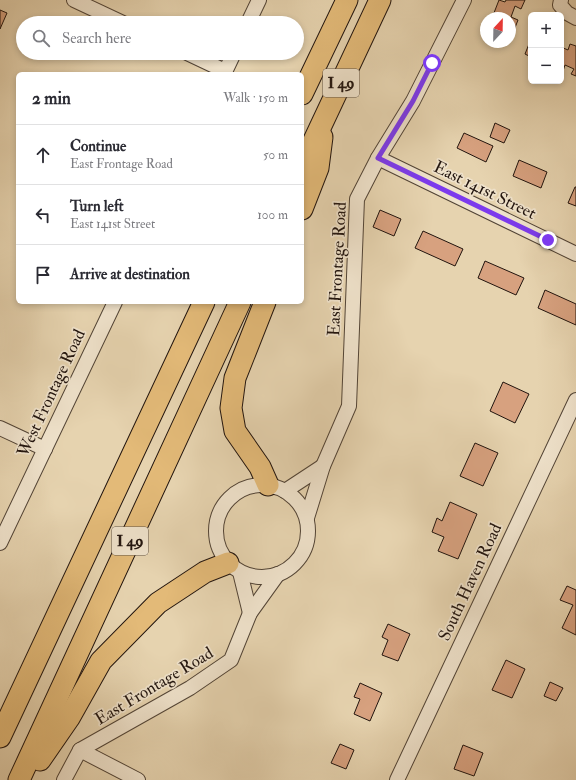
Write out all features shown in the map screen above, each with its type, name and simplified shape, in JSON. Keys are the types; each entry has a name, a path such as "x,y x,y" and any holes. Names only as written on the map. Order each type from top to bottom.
{"highway":[{"name":"I 49","path":"304,90 346,0"},
{"name":"I 49","path":"304,162 380,0"},
{"path":"304,204 318,168 325,117"},
{"name":"I 49","path":"0,737 203,304"},
{"name":"I 49","path":"19,780 239,304"},
{"path":"265,304 235,378 231,408 235,430 276,488"},
{"path":"26,780 69,718 102,661 158,603 205,572 234,568"}],"street":[{"path":"74,0 108,16"},
{"path":"251,16 259,0"},
{"name":"East Frontage Road","path":"307,518 323,466 349,406 357,199 378,158 413,101 464,0"},
{"path":"562,5 567,13 576,18"},
{"path":"201,60 225,72 231,60"},
{"name":"East 141st Street","path":"378,158 576,254"},
{"name":"West Frontage Road","path":"0,543 114,304"},
{"name":"South Haven Road","path":"397,780 576,400"},
{"path":"0,428 45,449"},
{"path":"276,488 323,466"},
{"path":"234,568 255,577 270,577 284,572 296,563 305,549 309,534 307,518 300,504 289,493 259,484 243,488 231,496 221,507 216,522 215,537 219,551 234,568 250,613"},
{"name":"East Frontage Road","path":"80,750 190,688 231,660 250,613 278,574"},
{"path":"64,780 80,750 138,780"}],"building":[{"path":"499,0 505,2 506,0 525,0 521,9 515,6 513,12 494,12"},
{"path":"0,10 7,13 0,29"},
{"path":"570,44 576,46 576,76 571,74 574,69 565,65 564,68 564,48 568,50"},
{"path":"528,46 528,56 525,54"},
{"path":"495,123 510,130 504,143 490,137"},
{"path":"464,133 493,146 486,162 457,148"},
{"path":"519,160 547,172 541,188 513,176"},
{"path":"576,187 576,206 568,203"},
{"path":"380,210 401,219 394,236 373,227"},
{"path":"423,231 463,249 455,266 415,248"},
{"path":"485,261 524,278 516,295 478,278"},
{"path":"545,290 576,304 576,325 538,308"},
{"path":"503,382 529,394 515,423 490,411"},
{"path":"475,443 498,453 483,486 460,476"},
{"path":"450,502 477,514 458,559 438,551 444,537 432,532 437,518 442,521"},
{"path":"567,586 576,590 576,635 562,628 573,605 560,600"},
{"path":"388,624 410,634 398,661 382,655 388,640 382,637"},
{"path":"506,660 525,669 512,698 492,690"},
{"path":"550,682 563,688 556,701 544,696"},
{"path":"360,683 382,693 370,721 354,714 360,699 354,697"},
{"path":"340,744 354,750 346,769 331,763"},
{"path":"463,745 483,753 474,776 454,769"}],"route":[{"path":"432,63 413,101 378,158 548,240"}]}
